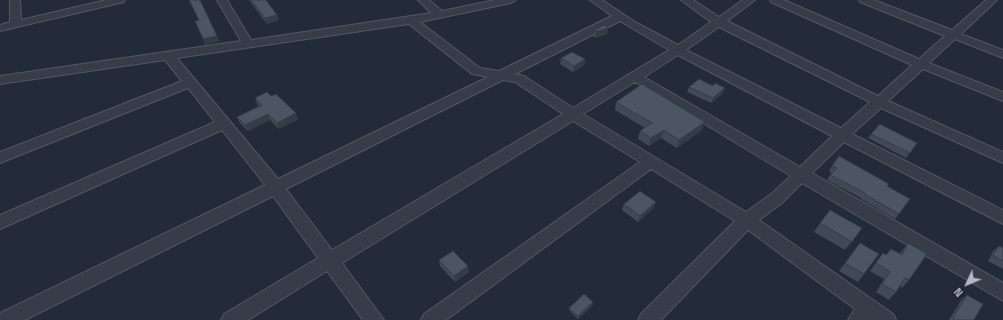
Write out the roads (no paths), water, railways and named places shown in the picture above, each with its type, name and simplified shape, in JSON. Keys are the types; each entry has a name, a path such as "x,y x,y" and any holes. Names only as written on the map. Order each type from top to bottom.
{"street":[{"path":"15,0 16,24"},
{"path":"0,28 120,0"},
{"path":"222,0 248,44"},
{"path":"423,0 439,14"},
{"path":"0,80 411,20 511,0"},
{"path":"595,0 620,17 678,50 1003,218"},
{"path":"686,0 719,22 880,102 1003,158"},
{"path":"231,320 635,77 678,50 750,0"},
{"path":"775,0 922,64 1003,97"},
{"path":"864,0 1003,54"},
{"path":"648,320 746,220 776,199 843,134 992,0"},
{"path":"6,320 620,17"},
{"path":"411,20 476,71 519,80 746,220 863,314 886,320"},
{"path":"169,56 275,187 374,320"},
{"path":"635,77 1003,292"},
{"path":"0,158 190,82"},
{"path":"0,222 224,124"},
{"path":"432,320 650,162"}]}
